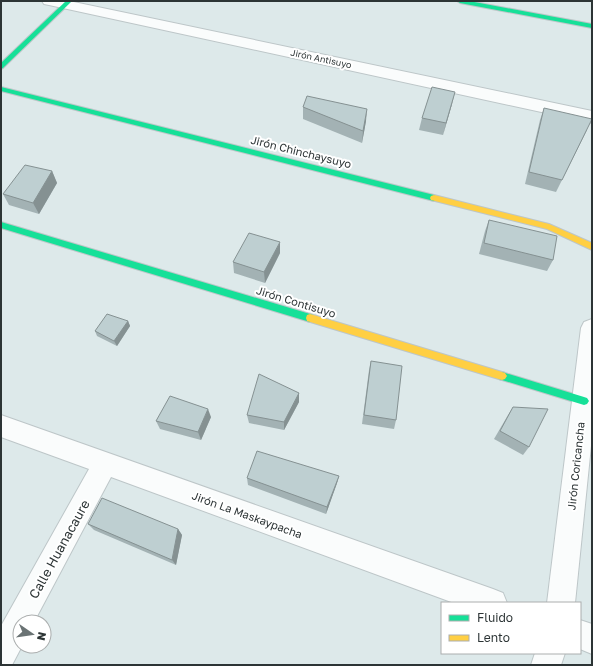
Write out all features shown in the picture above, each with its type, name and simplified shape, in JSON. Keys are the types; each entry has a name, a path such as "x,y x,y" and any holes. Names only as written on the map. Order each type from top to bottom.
{"main road":[{"path":"460,1 592,26"},
{"path":"1,67 67,3"},
{"name":"Jirón Chinchaysuyo","path":"1,89 549,227 592,247"},
{"name":"Jirón Contisuyo","path":"1,225 584,401"}],"street":[{"name":"Jirón Antisuyo","path":"49,1 67,3 592,117"},
{"name":"Jirón Coricancha","path":"561,602 592,328"},
{"name":"Jirón La Maskaypacha","path":"1,426 490,602"},
{"name":"Calle Huanacaure","path":"1,655 105,464"},
{"path":"581,634 592,639"},
{"path":"546,665 550,654"}],"building":[{"path":"432,87 455,92 446,123 422,118"},
{"path":"307,96 367,109 363,131 303,107"},
{"path":"544,108 592,119 562,180 529,172"},
{"path":"25,165 52,171 33,203 3,194"},
{"path":"489,220 557,236 553,260 484,243"},
{"path":"249,233 280,242 264,272 233,262"},
{"path":"107,314 128,321 114,341 95,331"},
{"path":"371,361 402,366 396,420 364,415"},
{"path":"259,374 299,393 284,422 247,415"},
{"path":"170,396 208,409 198,432 156,421"},
{"path":"513,407 548,409 529,447 500,431"},
{"path":"257,451 339,476 327,507 247,478"},
{"path":"102,498 178,529 172,560 88,524"}],"traffic: fast":[{"path":"1,67 69,1"},
{"path":"460,1 592,26"},
{"path":"1,89 434,198"},
{"path":"1,225 310,318"},
{"path":"502,376 584,401"}],"traffic: slow":[{"path":"434,198 549,227 592,247"},
{"path":"310,318 502,376"}]}
